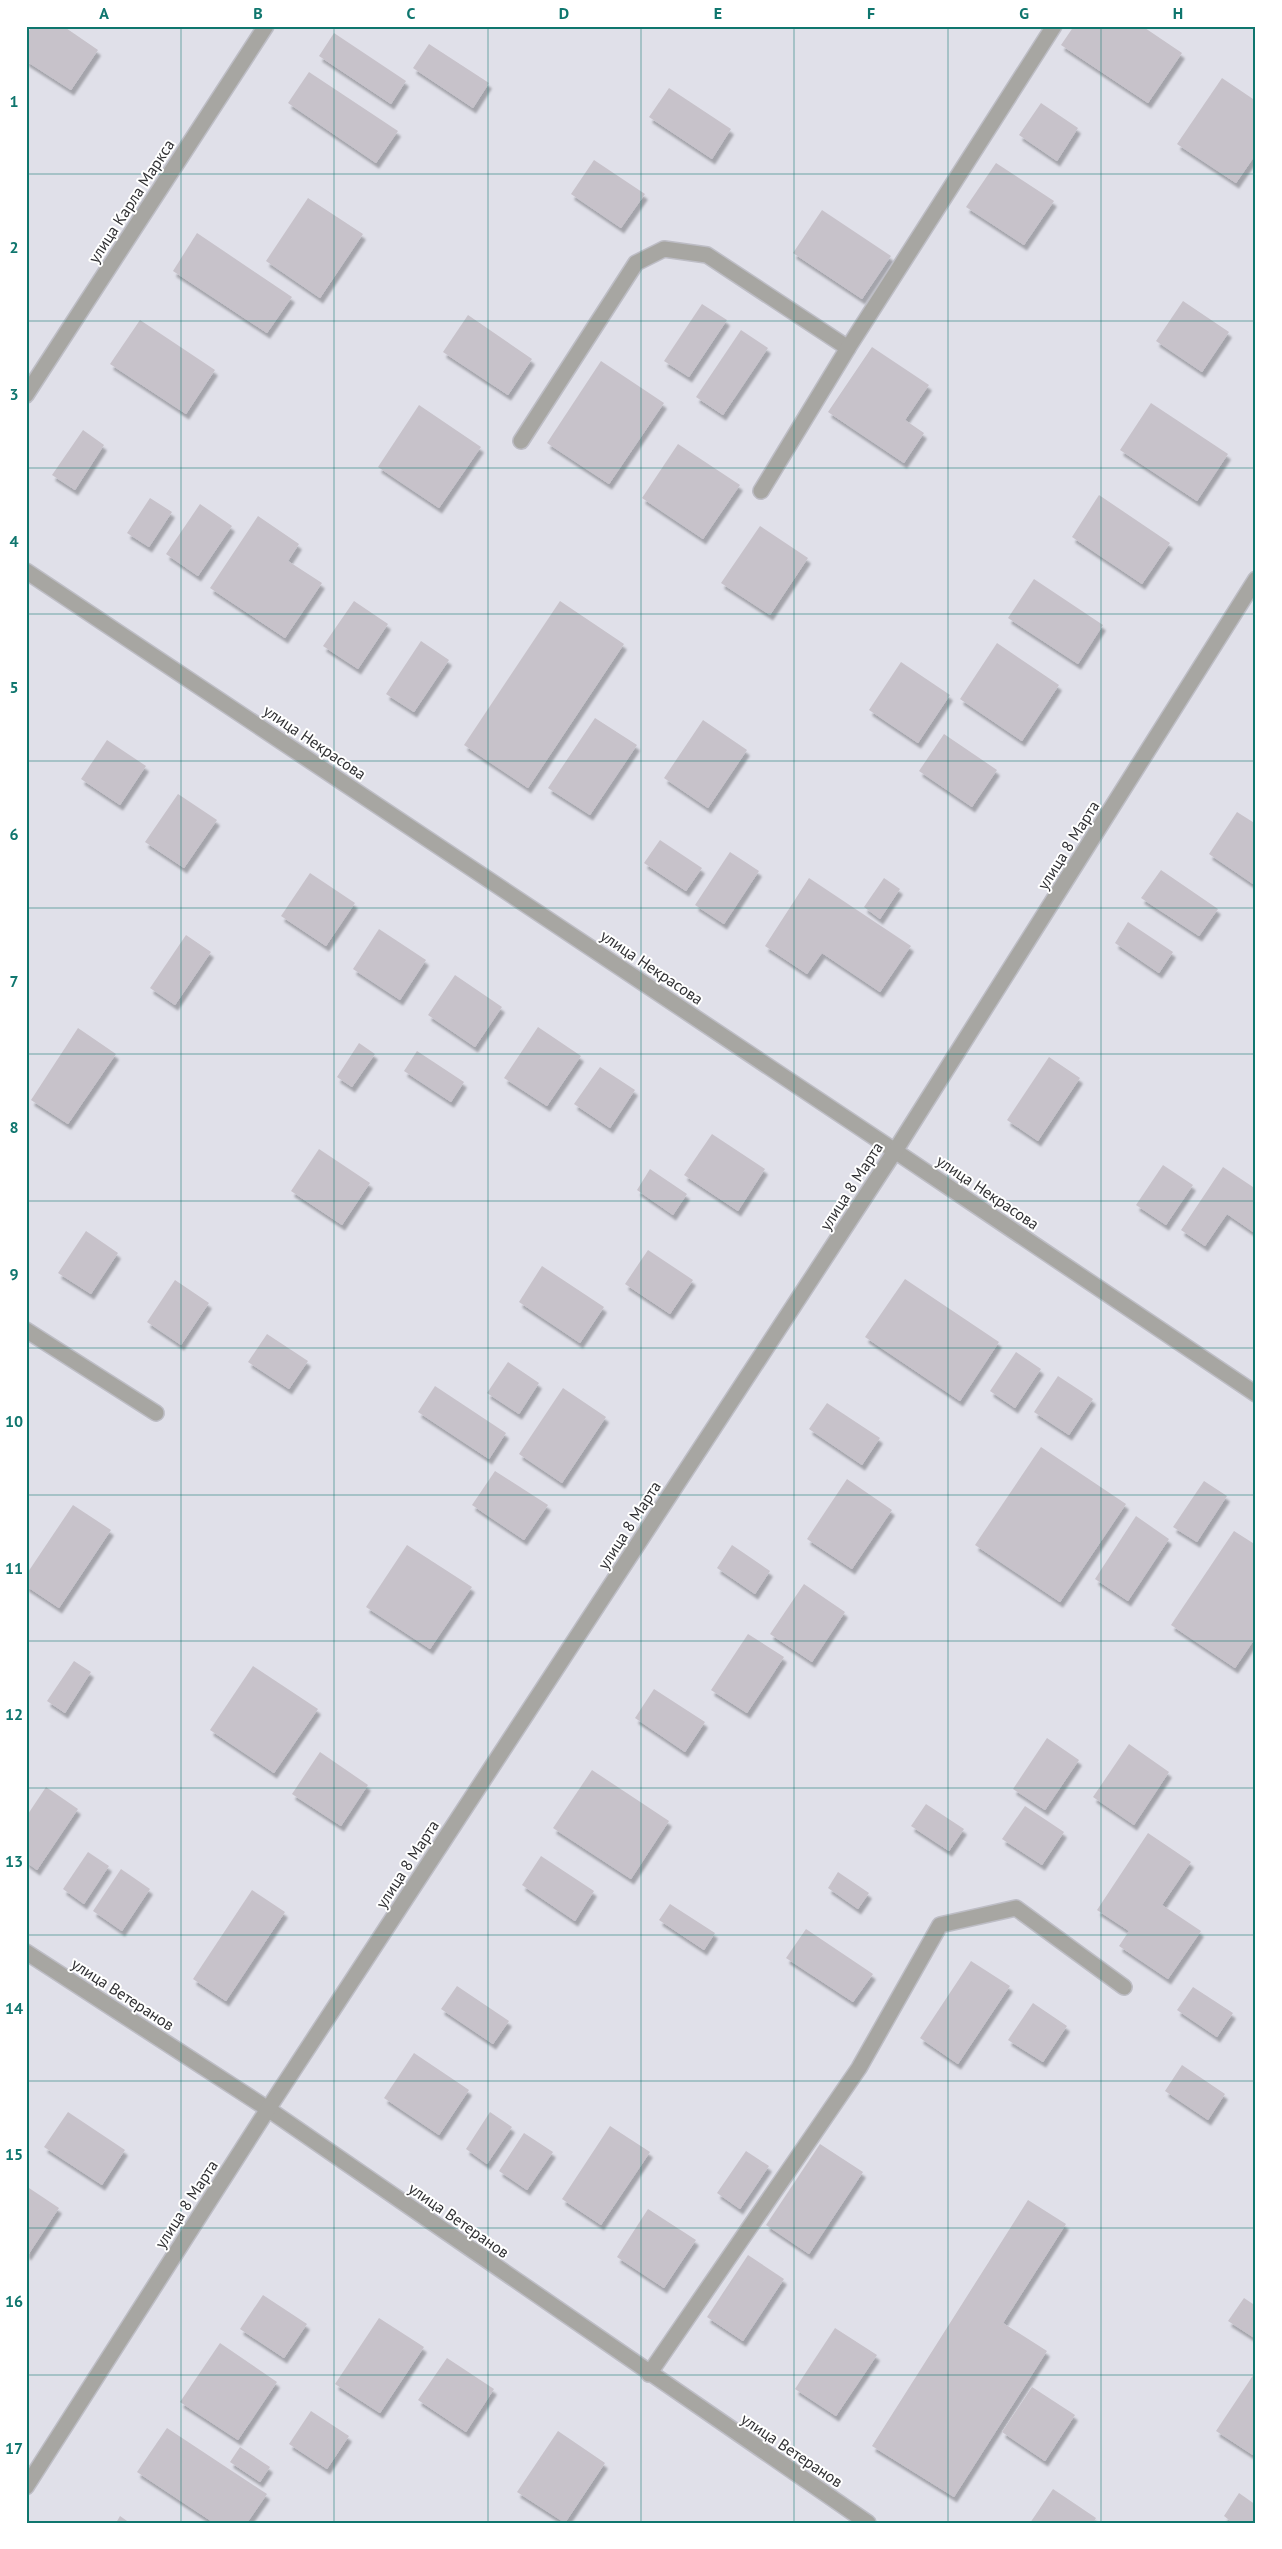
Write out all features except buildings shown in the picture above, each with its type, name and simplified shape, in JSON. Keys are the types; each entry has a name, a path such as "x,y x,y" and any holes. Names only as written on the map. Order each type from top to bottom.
{"street":[{"name":"улица Карла Маркса","path":"26,395 266,26"},
{"path":"761,491 848,348 1054,26"},
{"path":"521,441 636,263 664,248 707,255 848,348"},
{"name":"улица Некрасова","path":"26,571 895,1150 1256,1394"},
{"name":"улица 8 Марта","path":"26,2487 268,2109 895,1150 1256,579"},
{"path":"26,1330 156,1413"},
{"path":"649,2374 859,2068 940,1925 1016,1908 1124,1987"},
{"name":"улица Ветеранов","path":"26,1952 268,2109 649,2374 868,2523"}]}
